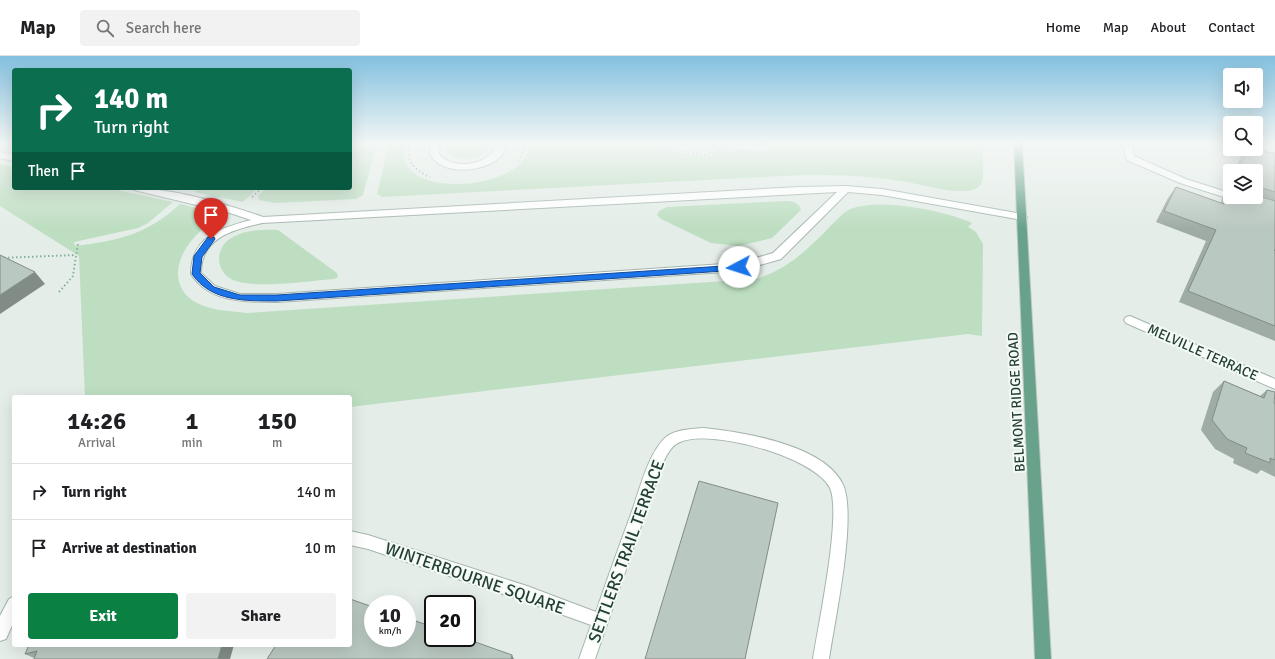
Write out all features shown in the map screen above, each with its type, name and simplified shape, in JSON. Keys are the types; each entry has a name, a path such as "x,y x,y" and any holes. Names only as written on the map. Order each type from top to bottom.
{"main road":[{"name":"BELMONT RIDGE ROAD","path":"1020,171 1043,659"}],"street":[{"path":"1160,171 1183,181 1223,194"},
{"path":"846,189 777,256 739,267 277,298 240,298 211,289 196,274 198,256 211,239 232,228 262,220 798,190 846,189 882,192 1022,217"},
{"path":"146,190 233,210 262,220"},
{"name":"MELVILLE TERRACE","path":"1130,320 1275,384"},
{"name":"SETTLERS TRAIL TERRACE","path":"587,659 663,450 677,437 699,433 726,436 764,444 803,457 823,471 837,488 841,505 838,538 821,659"},
{"name":"WINTERBOURNE SQUARE","path":"352,538 368,542 520,592 600,621"},
{"path":"0,633 12,608"}],"path":[{"path":"59,292 68,285 74,274 78,243"},
{"path":"0,258 17,255 59,258 76,254"}],"green space":[{"path":"0,171 12,171 12,190 116,190 173,202 148,223 138,228 74,242 75,246 105,242 132,234 156,223 180,204 226,216 205,225 206,227 189,244 179,266 178,276 181,287 188,296 199,304 217,309 247,313 756,279 777,271 794,260 845,212 857,207 872,205 908,207 945,214 972,223 968,227 976,232 983,244 982,336 968,334 352,407 352,395 85,395 79,256 0,206"},
{"path":"352,171 369,171 363,195 356,199 275,203 259,200 258,196 264,190 352,190"},
{"path":"382,171 414,171 417,175 437,182 461,184 486,180 509,171 983,171 983,179 980,185 976,188 964,191 933,188 901,181 876,178 838,175 800,175 382,197 377,194"},
{"path":"196,190 256,190 243,202 194,192"},
{"path":"785,201 793,202 799,205 801,210 772,238 739,246 711,243 661,219 657,215 659,211 667,207"},
{"path":"278,230 337,273 338,277 334,279 297,283 255,284 233,280 222,271 219,258 220,252 227,241 249,231"}],"building":[{"path":"1263,171 1275,171 1275,192 1263,188"},
{"path":"1176,187 1223,204 1263,204 1263,197 1275,201 1275,326 1188,291 1216,230 1164,211"},
{"path":"0,255 35,272 0,295"},
{"path":"1224,381 1264,398 1267,390 1275,392 1275,460 1270,458 1270,463 1245,453 1247,448 1227,439 1212,420"},
{"path":"699,481 778,503 745,659 645,659"},
{"path":"352,600 364,604 364,647 416,647 416,621 424,624 424,647 476,647 476,642 512,655 511,659 267,659 275,647 352,647"},
{"path":"28,647 221,647 218,659 34,659 37,651 25,654"}],"route":[{"path":"211,239 198,256 196,274 211,289 240,298 277,298 739,267"}]}
